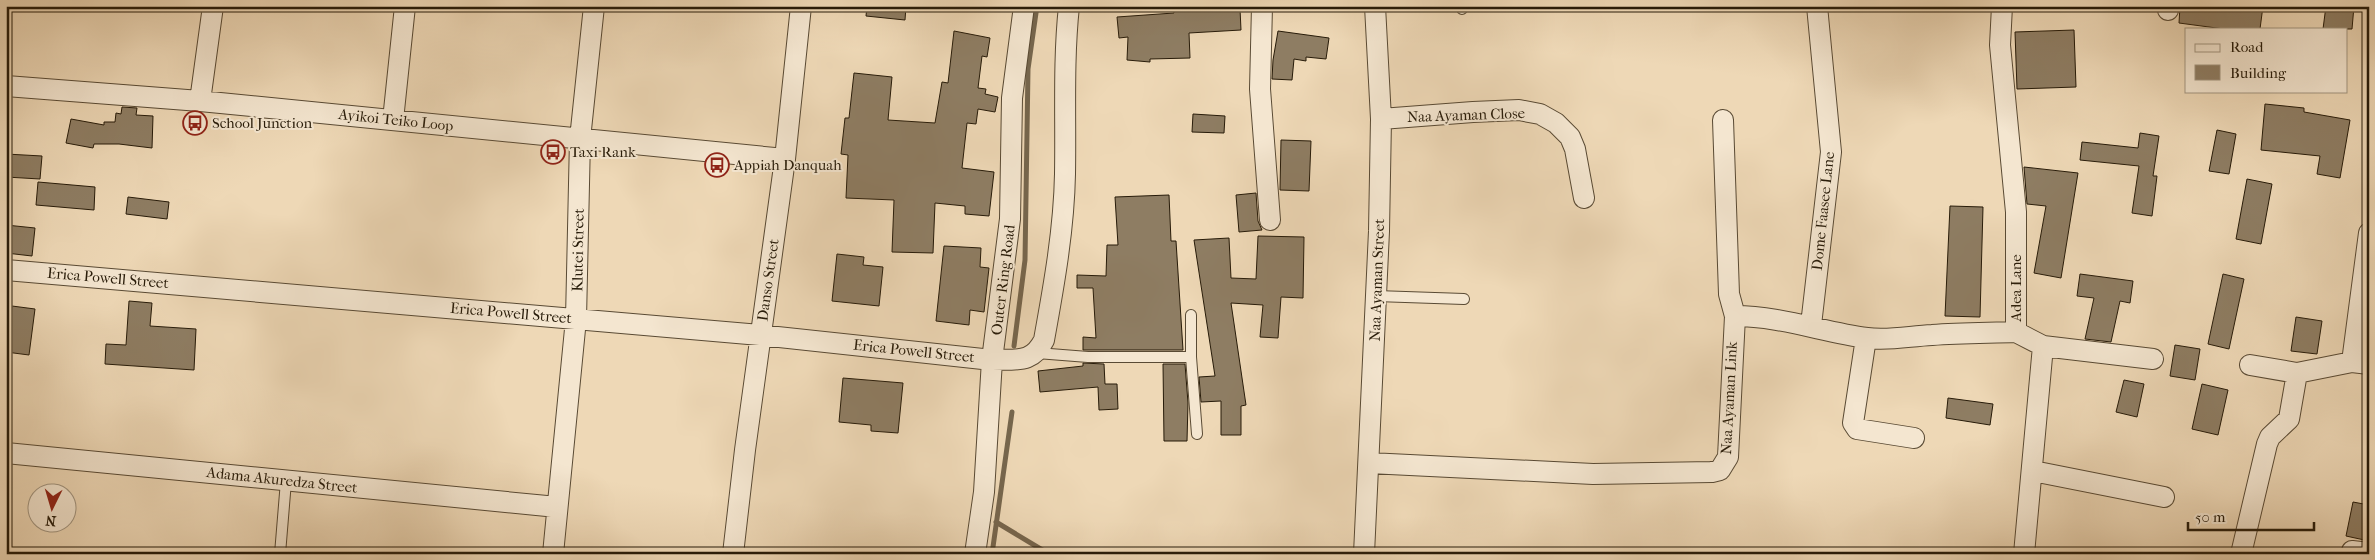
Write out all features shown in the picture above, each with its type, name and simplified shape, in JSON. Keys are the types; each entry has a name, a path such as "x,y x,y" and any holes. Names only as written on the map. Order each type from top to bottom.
{"street":[{"path":"200,101 213,6"},
{"path":"393,120 405,6"},
{"name":"Klutei Street","path":"553,554 576,319 580,139 594,6"},
{"name":"Danso Street","path":"733,554 760,335 785,159 802,6"},
{"name":"Outer Ring Road","path":"975,554 984,492 992,360 1010,219 1012,98 1024,6"},
{"path":"1038,353 1044,340 1062,220 1065,174 1064,79 1070,6"},
{"path":"1262,6 1260,89 1270,220"},
{"name":"Naa Ayaman Street","path":"1364,554 1376,296 1381,119 1375,6"},
{"name":"Dome Faasee Lane","path":"1811,325 1831,152 1817,6"},
{"name":"Adea Lane","path":"2002,6 2000,45 2016,212 2016,332 2043,346"},
{"name":"Ayikoi Teiko Loop","path":"6,86 200,101 785,159"},
{"name":"Naa Ayaman Close","path":"1381,119 1519,110 1540,114 1556,123 1570,137 1576,149 1584,198"},
{"path":"1723,120 1729,294 1735,316 1750,316 1811,325 1866,338 1888,340 1953,333 2016,332"},
{"path":"2250,365 2297,373 2360,363 2369,233"},
{"name":"Erica Powell Street","path":"6,270 760,335 992,360 1016,360 1038,353"},
{"name":"Naa Ayaman Link","path":"1369,463 1593,474 1712,472 1720,470 1728,457 1735,316"},
{"path":"1866,338 1853,423 1857,429 1914,438"},
{"path":"2024,554 2043,346 2153,359"},
{"path":"2241,554 2267,444 2270,437 2289,419 2297,373"},
{"name":"Adama Akuredza Street","path":"6,453 557,507"},
{"path":"2033,471 2164,496"}],"lane":[{"path":"1376,296 1464,299"},
{"path":"1190,316 1197,434"},
{"path":"1038,353 1088,357 1191,357"},
{"path":"280,554 286,481"}],"building":[{"path":"867,6 906,6 905,20 866,16"},
{"path":"1173,6 1227,6 1227,10 1240,9 1241,30 1189,33 1190,58 1150,59 1150,62 1127,60 1128,37 1119,38 1117,17 1174,13"},
{"path":"2180,6 2263,6 2260,28 2216,28 2179,23"},
{"path":"2326,6 2354,6 2352,29 2323,28"},
{"path":"2074,30 2076,87 2017,89 2015,32"},
{"path":"954,31 990,38 987,57 982,56 978,88 986,89 985,94 998,97 995,112 978,109 976,124 967,123 962,168 994,172 989,216 965,214 965,206 935,203 933,253 892,252 894,200 846,198 848,155 841,154 845,118 849,118 854,73 892,77 888,120 935,123 942,82 948,83"},
{"path":"1278,31 1329,38 1326,59 1306,57 1306,61 1294,59 1292,80 1272,79"},
{"path":"2265,104 2304,108 2304,112 2350,120 2340,178 2317,174 2320,156 2261,150"},
{"path":"122,107 137,108 136,115 153,116 152,148 119,144 94,144 93,148 66,143 71,119 104,125 104,122 115,122 116,113 121,114"},
{"path":"1193,114 1225,116 1224,133 1192,132"},
{"path":"2217,130 2236,134 2229,174 2209,171"},
{"path":"2140,133 2159,136 2153,176 2157,176 2152,216 2132,213 2139,166 2080,160 2082,142 2138,148"},
{"path":"1281,140 1311,141 1309,191 1280,190"},
{"path":"6,154 42,156 40,179 6,177"},
{"path":"2024,167 2078,173 2061,278 2034,273 2046,206 2027,204"},
{"path":"2247,179 2272,184 2261,244 2236,239"},
{"path":"38,182 95,187 94,210 36,205"},
{"path":"1256,193 1258,221 1262,230 1239,232 1236,195"},
{"path":"1169,195 1171,241 1176,241 1183,350 1083,350 1083,337 1096,338 1093,288 1077,288 1077,275 1106,276 1107,245 1118,245 1115,197"},
{"path":"128,197 169,202 167,219 126,214"},
{"path":"1950,206 1983,207 1980,317 1945,316"},
{"path":"6,225 35,228 32,256 6,253"},
{"path":"1258,236 1304,237 1303,298 1281,297 1278,338 1260,337 1263,305 1231,303 1246,405 1241,406 1241,435 1221,435 1221,401 1201,402 1199,377 1215,376 1194,240 1229,238 1231,278 1256,279"},
{"path":"944,246 981,248 980,267 989,268 984,312 970,310 969,325 936,321"},
{"path":"837,254 864,257 863,265 883,267 879,306 832,301"},
{"path":"2080,274 2133,281 2130,303 2120,301 2111,342 2085,339 2094,298 2077,296"},
{"path":"2223,274 2244,279 2229,349 2208,344"},
{"path":"129,301 152,303 150,326 196,329 194,370 105,364 106,344 126,345"},
{"path":"12,306 35,309 29,355 6,352"},
{"path":"2296,317 2322,321 2317,354 2291,351"},
{"path":"2175,345 2200,349 2195,380 2170,376"},
{"path":"1083,363 1104,364 1105,384 1117,384 1118,409 1099,410 1098,387 1040,392 1038,371 1083,366"},
{"path":"1163,364 1185,364 1188,403 1187,441 1164,441"},
{"path":"843,378 903,383 898,433 871,431 871,425 839,422"},
{"path":"2124,380 2144,384 2137,417 2116,412"},
{"path":"2202,384 2228,390 2218,435 2192,429"},
{"path":"1948,398 1993,404 1990,425 1946,418"},
{"path":"2353,502 2369,505 2369,541 2346,536"}],"waterway":[{"path":"1014,346 1025,260 1028,69 1037,6"},
{"path":"992,554 1012,412"},
{"path":"996,522 1049,554"}],"place":[{"name":"School Junction","path":"195,123"},
{"name":"Taxi Rank","path":"553,152"},
{"name":"Appiah Danquah","path":"717,165"}]}
